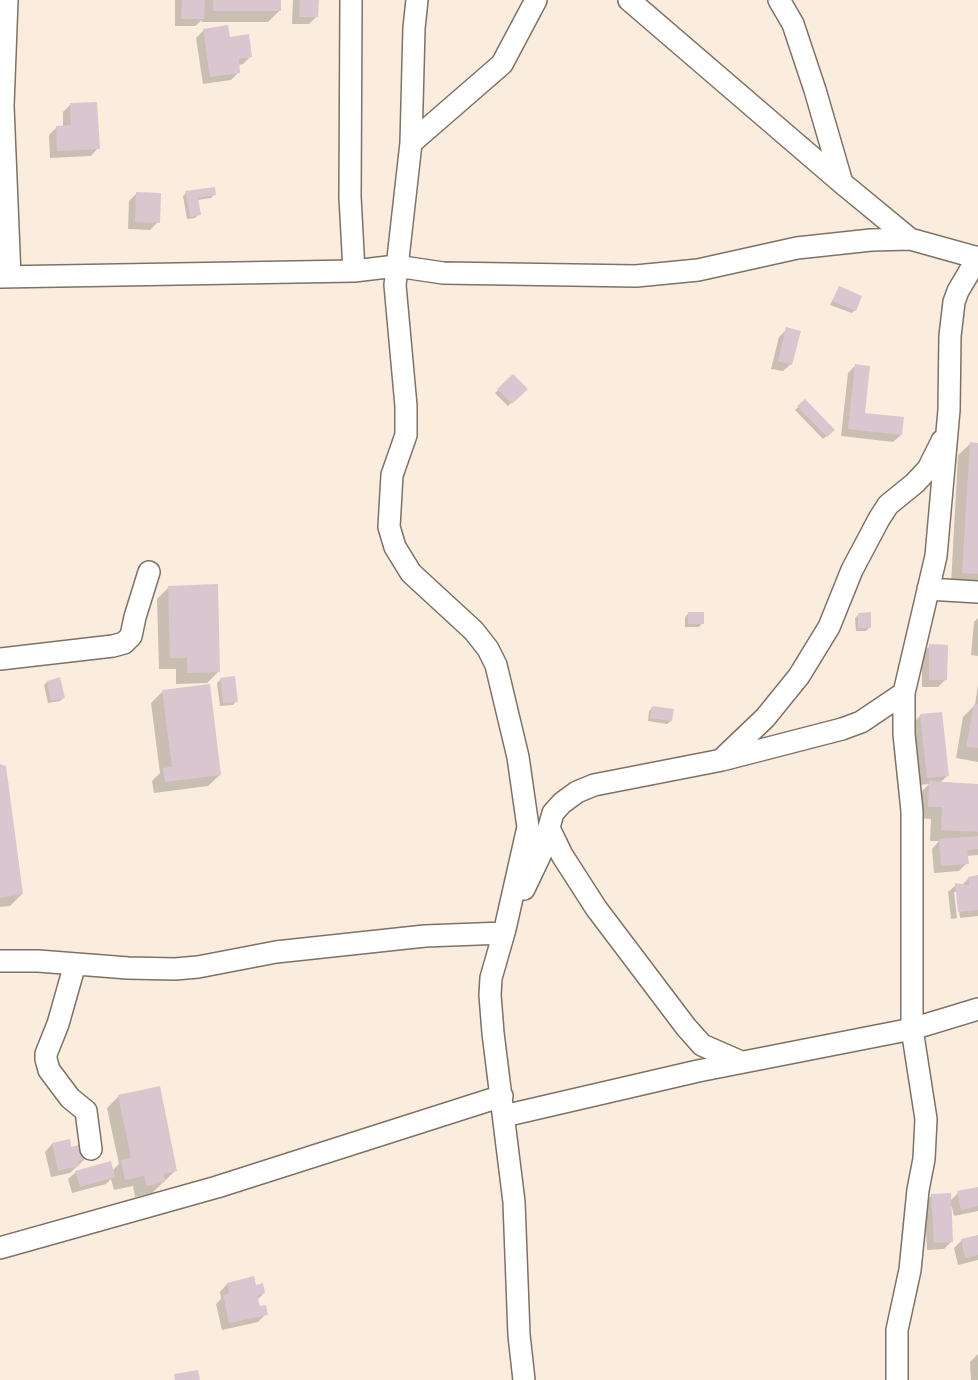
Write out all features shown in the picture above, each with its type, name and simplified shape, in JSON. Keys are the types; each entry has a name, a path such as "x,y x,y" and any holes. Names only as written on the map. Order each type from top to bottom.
{"street":[{"path":"7,0 3,106 5,277 354,271 396,266 444,273 636,276 698,270 797,248 871,240 910,239 978,258 954,302 950,336 948,429 936,556 904,693 904,734 912,811 912,1029 926,1119 924,1159 918,1190 910,1270 897,1330 897,1380"},
{"path":"351,0 350,197 354,271"},
{"path":"417,0 414,28 411,143 396,266 395,300 406,406 406,435 392,475 389,527 395,547 411,573 474,632 488,649 496,665 518,757 528,827 491,978 490,995 514,1202 519,1335 524,1380"},
{"path":"411,143 502,64 536,0"},
{"path":"629,0 910,239"},
{"path":"779,0 793,24 812,79 842,183"},
{"path":"722,760 765,718 799,676 829,627 852,570 879,519 888,505 928,469 948,429"},
{"path":"0,659 124,643 131,636 149,572"},
{"path":"928,589 978,592"},
{"path":"504,931 543,849 553,813 577,792 594,785 722,760 842,729 861,722 904,693"},
{"path":"549,828 562,855 596,908 686,1027 702,1045 741,1062"},
{"path":"0,961 38,961 128,968 198,967 276,952 425,936 504,931"},
{"path":"75,964 46,1059 49,1070 70,1098 86,1111 91,1149"},
{"path":"0,1248 503,1106 912,1029 978,1009"}],"building":[{"path":"182,0 205,0 204,19 181,19"},
{"path":"213,0 281,0 281,11 213,11"},
{"path":"300,0 319,0 318,17 299,17"},
{"path":"228,25 230,37 249,34 252,57 239,59 240,73 210,77 203,29"},
{"path":"97,102 100,149 57,151 56,126 71,125 70,103"},
{"path":"215,187 216,195 198,198 201,215 190,217 185,191"},
{"path":"136,192 161,193 160,223 135,222"},
{"path":"839,286 862,296 856,311 832,301"},
{"path":"786,327 801,331 792,365 778,361"},
{"path":"855,364 870,366 865,413 904,417 902,435 848,429"},
{"path":"513,374 528,389 512,404 497,389"},
{"path":"805,399 835,430 827,437 797,406"},
{"path":"970,442 978,443 978,574 962,573"},
{"path":"218,584 220,672 187,673 187,658 170,658 168,586"},
{"path":"688,612 704,612 704,624 688,624"},
{"path":"871,612 871,628 858,628 858,613"},
{"path":"929,644 948,645 947,680 929,680"},
{"path":"235,676 238,702 223,703 220,678"},
{"path":"60,677 65,698 51,701 47,681"},
{"path":"210,684 221,775 165,782 163,768 172,767 162,690"},
{"path":"974,704 978,704 978,748 966,747"},
{"path":"652,706 674,709 672,721 650,718"},
{"path":"942,712 949,776 927,778 920,714"},
{"path":"0,764 6,766 23,894 0,898"},
{"path":"929,781 978,784 978,832 941,830 942,807 928,807"},
{"path":"978,836 978,849 967,850 969,864 941,866 939,839"},
{"path":"978,875 978,910 958,912 955,883 969,885 968,877"},
{"path":"160,1086 177,1171 164,1174 165,1182 146,1186 144,1176 125,1180 121,1160 131,1158 118,1095"},
{"path":"70,1139 71,1147 83,1144 87,1159 78,1161 79,1166 58,1171 52,1143"},
{"path":"111,1161 115,1177 80,1187 75,1171"},
{"path":"978,1187 978,1206 961,1210 957,1191"},
{"path":"951,1193 953,1242 934,1243 931,1194"},
{"path":"978,1235 978,1255 965,1258 961,1239"},
{"path":"254,1276 256,1285 263,1283 265,1293 257,1295 260,1306 266,1305 268,1315 229,1323 223,1295 229,1293 227,1283"},
{"path":"198,1370 200,1380 175,1380 174,1374"}]}
